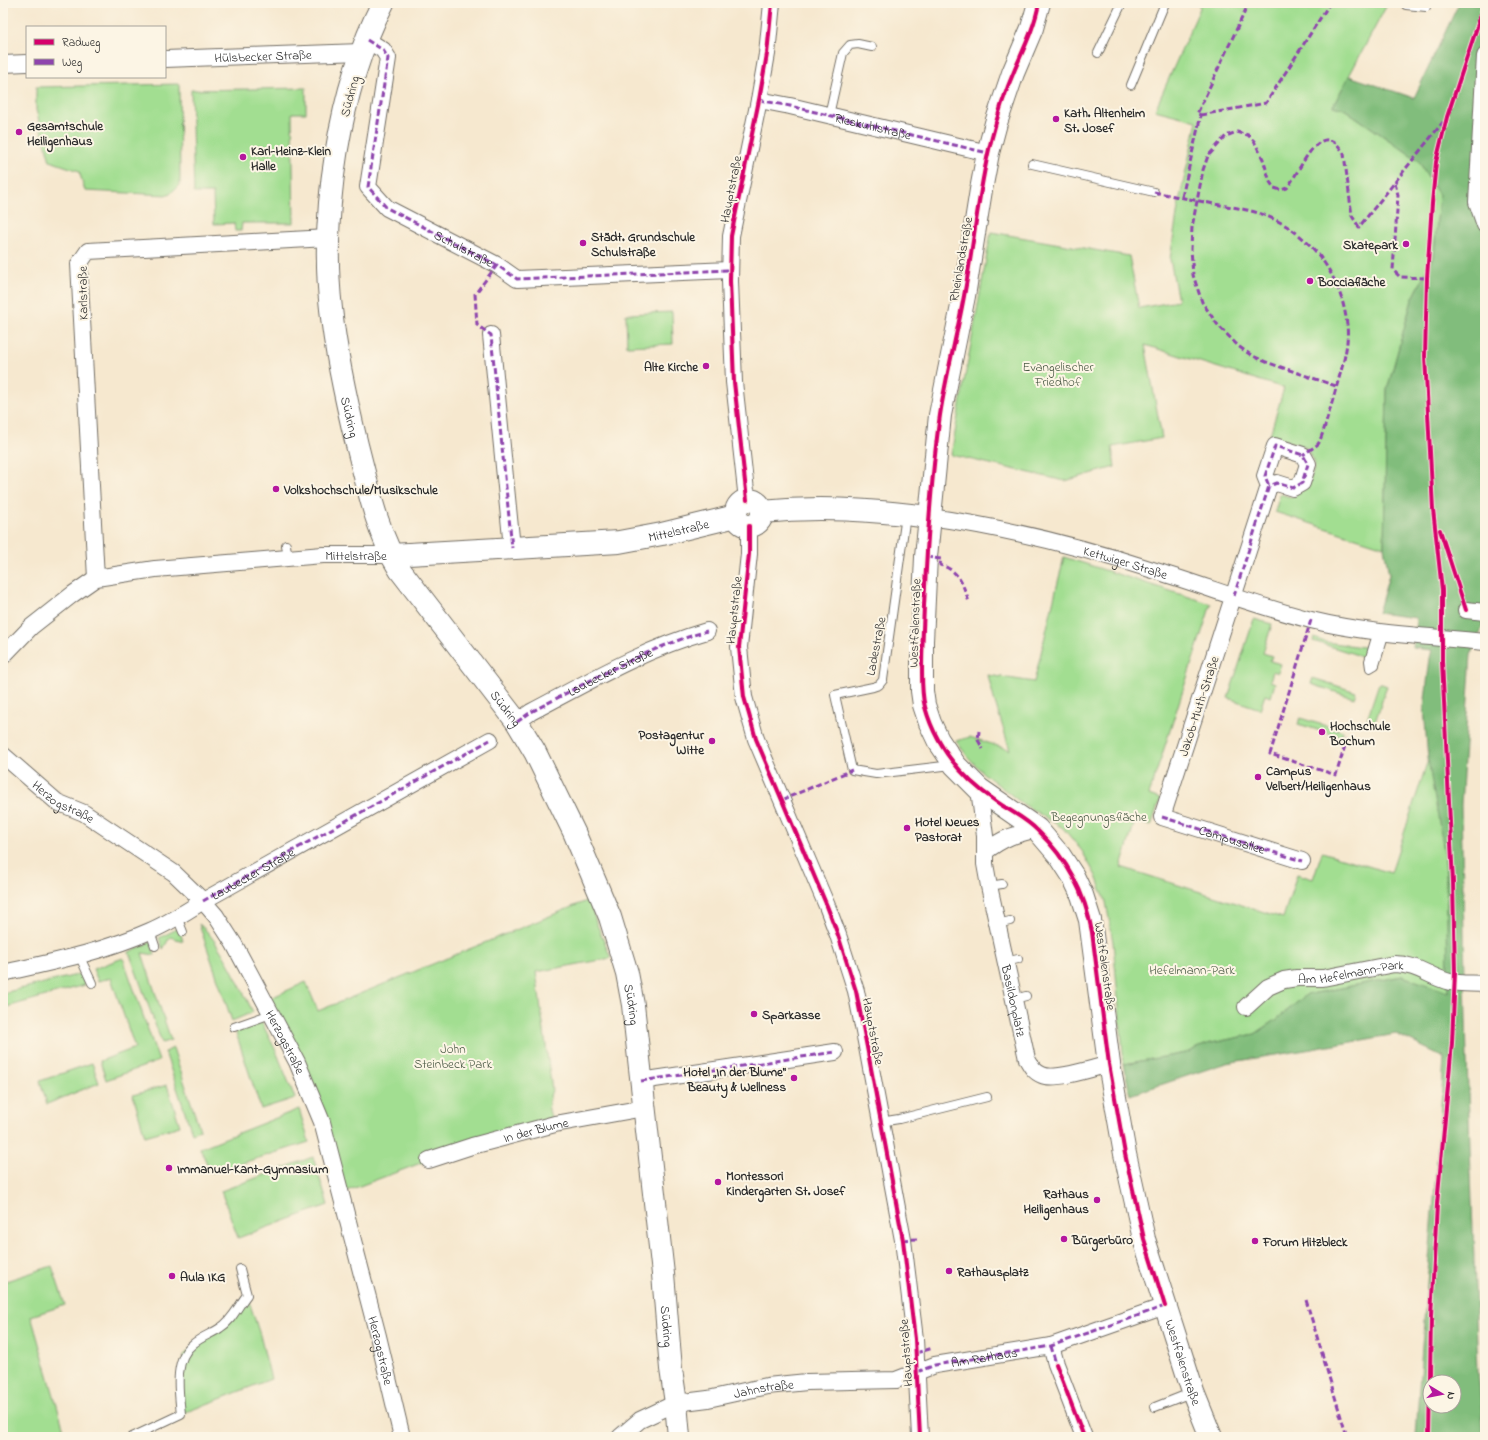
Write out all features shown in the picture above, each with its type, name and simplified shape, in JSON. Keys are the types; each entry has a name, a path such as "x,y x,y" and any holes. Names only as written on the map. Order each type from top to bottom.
{"street":[{"name":"Südring","path":"383,3 364,46 346,104 339,138 331,193 328,238 331,308 338,359 368,490 391,555 400,570 517,722 535,752 574,832 610,917 628,978 633,1004 663,1274 671,1369 679,1437"},
{"name":"Hauptstraße","path":"772,3 767,54 759,100 731,236 730,270 734,382 748,513 747,575 739,647 744,698 749,720 756,739 827,906 850,970 863,1026 903,1240 915,1339 920,1437"},
{"name":"Rheinlandstraße","path":"930,517 940,415 964,296 980,190 996,123 1013,73 1039,7"},
{"name":"Hülsbecker Straße","path":"166,59 364,46"},
{"name":"Schulstraße","path":"364,46 384,50 388,58 368,187 387,208 497,265 517,278 730,270"},
{"path":"1485,56 1477,202 1485,225"},
{"path":"3,64 26,64"},
{"name":"Rieskuhlstraße","path":"759,100 988,153"},
{"name":"Karlstraße","path":"96,578 79,264 88,251 328,238"},
{"path":"491,335 512,548"},
{"name":"Jakob-Muth-Straße","path":"1162,817 1269,486"},
{"name":"Kettwiger Straße","path":"748,513 793,508 829,508 906,514 972,523 1052,540 1155,570 1311,620 1388,632 1485,642"},
{"name":"Mittelstraße","path":"3,656 31,627 96,578 287,552 323,555 391,555 619,542 748,513"},
{"name":"Westfalenstraße","path":"930,517 926,557 922,640 922,691 924,705 938,740 955,765 979,789 1037,829 1060,856 1073,876 1086,906 1092,932 1109,1064 1125,1154 1144,1239 1193,1392 1211,1437"},
{"path":"1466,610 1485,612"},
{"name":"Laubecker Straße","path":"517,722 531,712 624,662 707,631"},
{"name":"Laubecker Straße","path":"3,973 79,955 150,931 490,740"},
{"name":"Herzogstraße","path":"3,756 56,802 84,813 174,873 216,916 234,944 297,1062 322,1122 374,1321 402,1437"},
{"name":"Basildonplatz","path":"979,789 985,836 985,852 996,885 1020,997 1027,1059 1033,1070 1042,1076 1053,1077 1109,1064"},
{"name":"Campusallee","path":"1162,817 1302,861"},
{"path":"985,852 998,841 1010,836 1037,829"},
{"name":"Am Hefelmann-Park","path":"1246,1007 1268,987 1284,980 1297,978 1323,978 1394,964 1404,964 1416,967 1450,982 1485,984"},
{"path":"641,1081 835,1052"},
{"name":"In der Blume","path":"429,1160 472,1146 555,1124 644,1108"},
{"name":"Am Rathaus","path":"917,1372 935,1365 1051,1346 1165,1306"},
{"path":"1051,1346 1056,1364 1084,1437"},
{"name":"Jahnstraße","path":"620,1437 640,1420 676,1403 708,1399 767,1386 807,1382 896,1380 917,1372"}],"lane":[{"path":"1098,53 1122,3"},
{"path":"1131,85 1165,3"},
{"path":"1406,3 1406,5 1426,7"},
{"path":"829,115 843,53 850,45 858,44 872,47"},
{"path":"1032,164 1154,192"},
{"name":"Ladestraße","path":"906,514 883,680 879,685 873,687 835,695 852,770 876,774 955,765"},
{"path":"177,917 183,932"},
{"path":"150,931 155,946"},
{"path":"79,955 92,983"},
{"path":"234,1027 271,1014"},
{"path":"880,1122 899,1119 986,1097"},
{"path":"132,1437 180,1414 179,1374 183,1358 191,1345 220,1328 247,1295 240,1269"},
{"path":"1155,1407 1193,1392"}],"green space":[{"name":"Evangelischer Friedhof","path":"1199,3 1388,3 1333,106 1344,109 1418,160 1439,195 1434,257 1412,300 1387,390 1384,547 1275,512 1280,494 1291,497 1308,487 1315,465 1306,447 1270,435 1284,388 1145,345 1162,438 1112,447 1115,467 1065,481 951,455 991,232 1129,256 1139,308 1178,301 1170,259 1179,202 1197,121 1155,110 1200,8"},
{"path":"1459,3 1485,3 1485,602 1482,627 1471,654 1461,805 1467,1060 1478,1372 1484,1437 1416,1437 1444,1057 1396,1034 1226,1063 1130,1095 1124,1064 1186,1053 1207,1044 1255,1034 1276,1020 1306,995 1402,976 1448,992 1445,857 1428,760 1424,708 1432,650 1413,648 1416,618 1378,613 1389,575 1384,547 1387,390 1412,300 1434,257 1439,195 1418,160 1344,109 1333,106 1349,76 1414,98"},
{"path":"179,84 180,184 169,195 85,191 79,171 50,161 36,110 36,87"},
{"name":"Karl-Heinz-Klein Halle","path":"306,88 306,113 292,113 294,223 242,223 241,231 235,231 234,223 214,224 213,193 194,193 191,90"},
{"path":"672,312 673,344 627,346 626,314"},
{"path":"1064,557 1211,604 1149,795 1160,799 1151,826 1135,821 1121,867 1283,918 1297,874 1313,879 1322,852 1391,873 1428,760 1441,759 1447,904 1448,993 1402,976 1306,995 1276,1020 1255,1034 1207,1044 1186,1053 1124,1064 1113,942 1106,902 1096,876 1082,851 1063,828 1023,804 983,773 956,741 970,737 1010,750 988,675 1034,682"},
{"path":"1254,619 1272,624 1263,653 1272,656 1270,661 1281,664 1278,673 1273,671 1270,681 1275,683 1271,697 1265,695 1260,709 1228,698"},
{"path":"1314,638 1325,642 1370,648 1367,658 1313,641"},
{"path":"1313,678 1356,692 1354,698 1311,684"},
{"path":"1379,683 1387,686 1375,722 1367,719"},
{"path":"1300,718 1343,731 1341,737 1298,724"},
{"name":"John Steinbeck Park","path":"589,900 596,922 611,958 536,972 552,1090 549,1099 549,1111 555,1124 429,1160 341,1193 322,1122 264,1001 306,982 318,1011"},
{"path":"199,924 207,931 222,952 253,1012 232,1021"},
{"path":"179,928 183,941 170,937 163,949 159,938"},
{"path":"151,942 155,955 142,953 171,1040 162,1043 129,952"},
{"path":"123,958 159,1061 106,1080 100,1061 135,1048 111,978 98,981 93,969"},
{"path":"81,974 85,985 3,1008 3,993"},
{"path":"261,1021 276,1051 295,1098 261,1109 235,1030"},
{"path":"173,1048 200,1130 192,1133 165,1052"},
{"path":"92,1063 99,1083 47,1104 40,1081"},
{"path":"167,1085 180,1126 145,1136 133,1095"},
{"path":"299,1109 309,1142 211,1173 200,1148"},
{"path":"313,1157 328,1205 238,1238 221,1191"},
{"path":"52,1266 65,1305 31,1316 66,1437 3,1437 3,1282"},
{"path":"247,1295 260,1335 271,1379 181,1414 179,1389 184,1355 216,1330"}],"marked path":[{"path":"1182,197 1201,115 1197,114 1246,9 1251,3"},
{"path":"1201,115 1266,103 1330,3"},
{"path":"367,40 383,50 388,58 368,187 387,208 497,265 517,279 730,270"},
{"path":"759,100 988,153"},
{"path":"1336,386 1266,362 1251,355 1238,346 1217,324 1202,302 1193,275 1191,249 1192,227 1203,170 1208,156 1226,136 1237,132 1248,135 1254,141 1263,159 1270,182 1274,188 1281,190 1287,188 1305,159 1319,143 1327,140 1335,143 1344,154 1352,216 1359,227 1443,122"},
{"path":"1395,183 1398,195 1393,270 1400,277 1427,278"},
{"path":"1154,192 1239,208 1264,215 1296,232 1321,258 1331,273 1344,307 1347,325 1347,345 1341,372 1320,440 1318,444 1303,455"},
{"path":"497,265 475,294 477,325 491,335 512,548"},
{"path":"1234,596 1269,486 1265,476 1275,446 1303,455 1308,464 1302,483 1293,488 1277,483 1269,486"},
{"path":"926,557 941,559 940,565 952,570 956,574 962,584 969,602"},
{"path":"1311,620 1270,754 1336,775 1347,739"},
{"path":"517,722 531,712 617,667 661,647 707,631"},
{"path":"979,731 978,740 983,749"},
{"path":"203,901 490,740"},
{"path":"782,800 852,770"},
{"path":"1162,817 1302,861"},
{"path":"641,1081 835,1052"},
{"path":"903,1240 917,1239"},
{"path":"1306,1300 1347,1437"},
{"path":"917,1372 935,1365 1051,1346 1165,1306"},
{"path":"1051,1346 1056,1364"},
{"path":"916,1353 933,1348"}],"cycle path":[{"path":"747,500 734,382 730,281 731,236 759,100 767,54 772,3"},
{"path":"1039,3 1032,28 1011,78 991,141 983,179 964,296 942,400 934,462 928,534 923,639 923,694 925,707 930,722 952,761 973,783 997,802 1024,819 1048,841 1066,865 1085,904 1092,932 1109,1064 1125,1154 1144,1239 1165,1306"},
{"path":"1429,1437 1431,1317 1437,1204 1452,1043 1455,972 1453,882 1442,661 1442,590 1433,509 1425,356 1427,278 1436,162 1447,117 1485,3"},
{"path":"749,526 749,554 739,647 744,697 756,739 827,906 856,991 903,1240 915,1339 920,1437"},
{"path":"1440,530 1466,610"},
{"path":"1056,1364 1084,1437"}],"place":[{"name":"Kath. Altenheim St. Josef","path":"1056,119"},
{"name":"Gesamtschule Heiligenhaus","path":"19,132"},
{"name":"Karl-Heinz-Klein Halle","path":"243,157"},
{"name":"Städt. Grundschule Schulstraße","path":"583,243"},
{"name":"Skatepark","path":"1406,244"},
{"name":"Bocciafläche","path":"1310,281"},
{"name":"Alte Kirche","path":"706,366"},
{"name":"Volkshochschule/Musikschule","path":"276,489"},
{"name":"Hochschule Bochum","path":"1322,732"},
{"name":"Postagentur Witte","path":"712,741"},
{"name":"Campus Velbert/Heiligenhaus","path":"1258,777"},
{"name":"Hotel Neues Pastorat","path":"907,828"},
{"name":"Sparkasse","path":"754,1014"},
{"name":"Hotel „In der Blume“ Beauty & Wellness","path":"794,1078"},
{"name":"Immanuel-Kant-Gymnasium","path":"169,1168"},
{"name":"Montessori Kindergarten St. Josef","path":"718,1182"},
{"name":"Rathaus Heiligenhaus","path":"1097,1200"},
{"name":"Bürgerbüro","path":"1064,1239"},
{"name":"Forum Hitzbleck","path":"1255,1241"},
{"name":"Rathausplatz","path":"949,1271"},
{"name":"Aula IKG","path":"172,1276"}],"park label":[{"name":"Begegnungsfläche","path":"1099,816"},
{"name":"Hefelmann-Park","path":"1192,969"}]}
